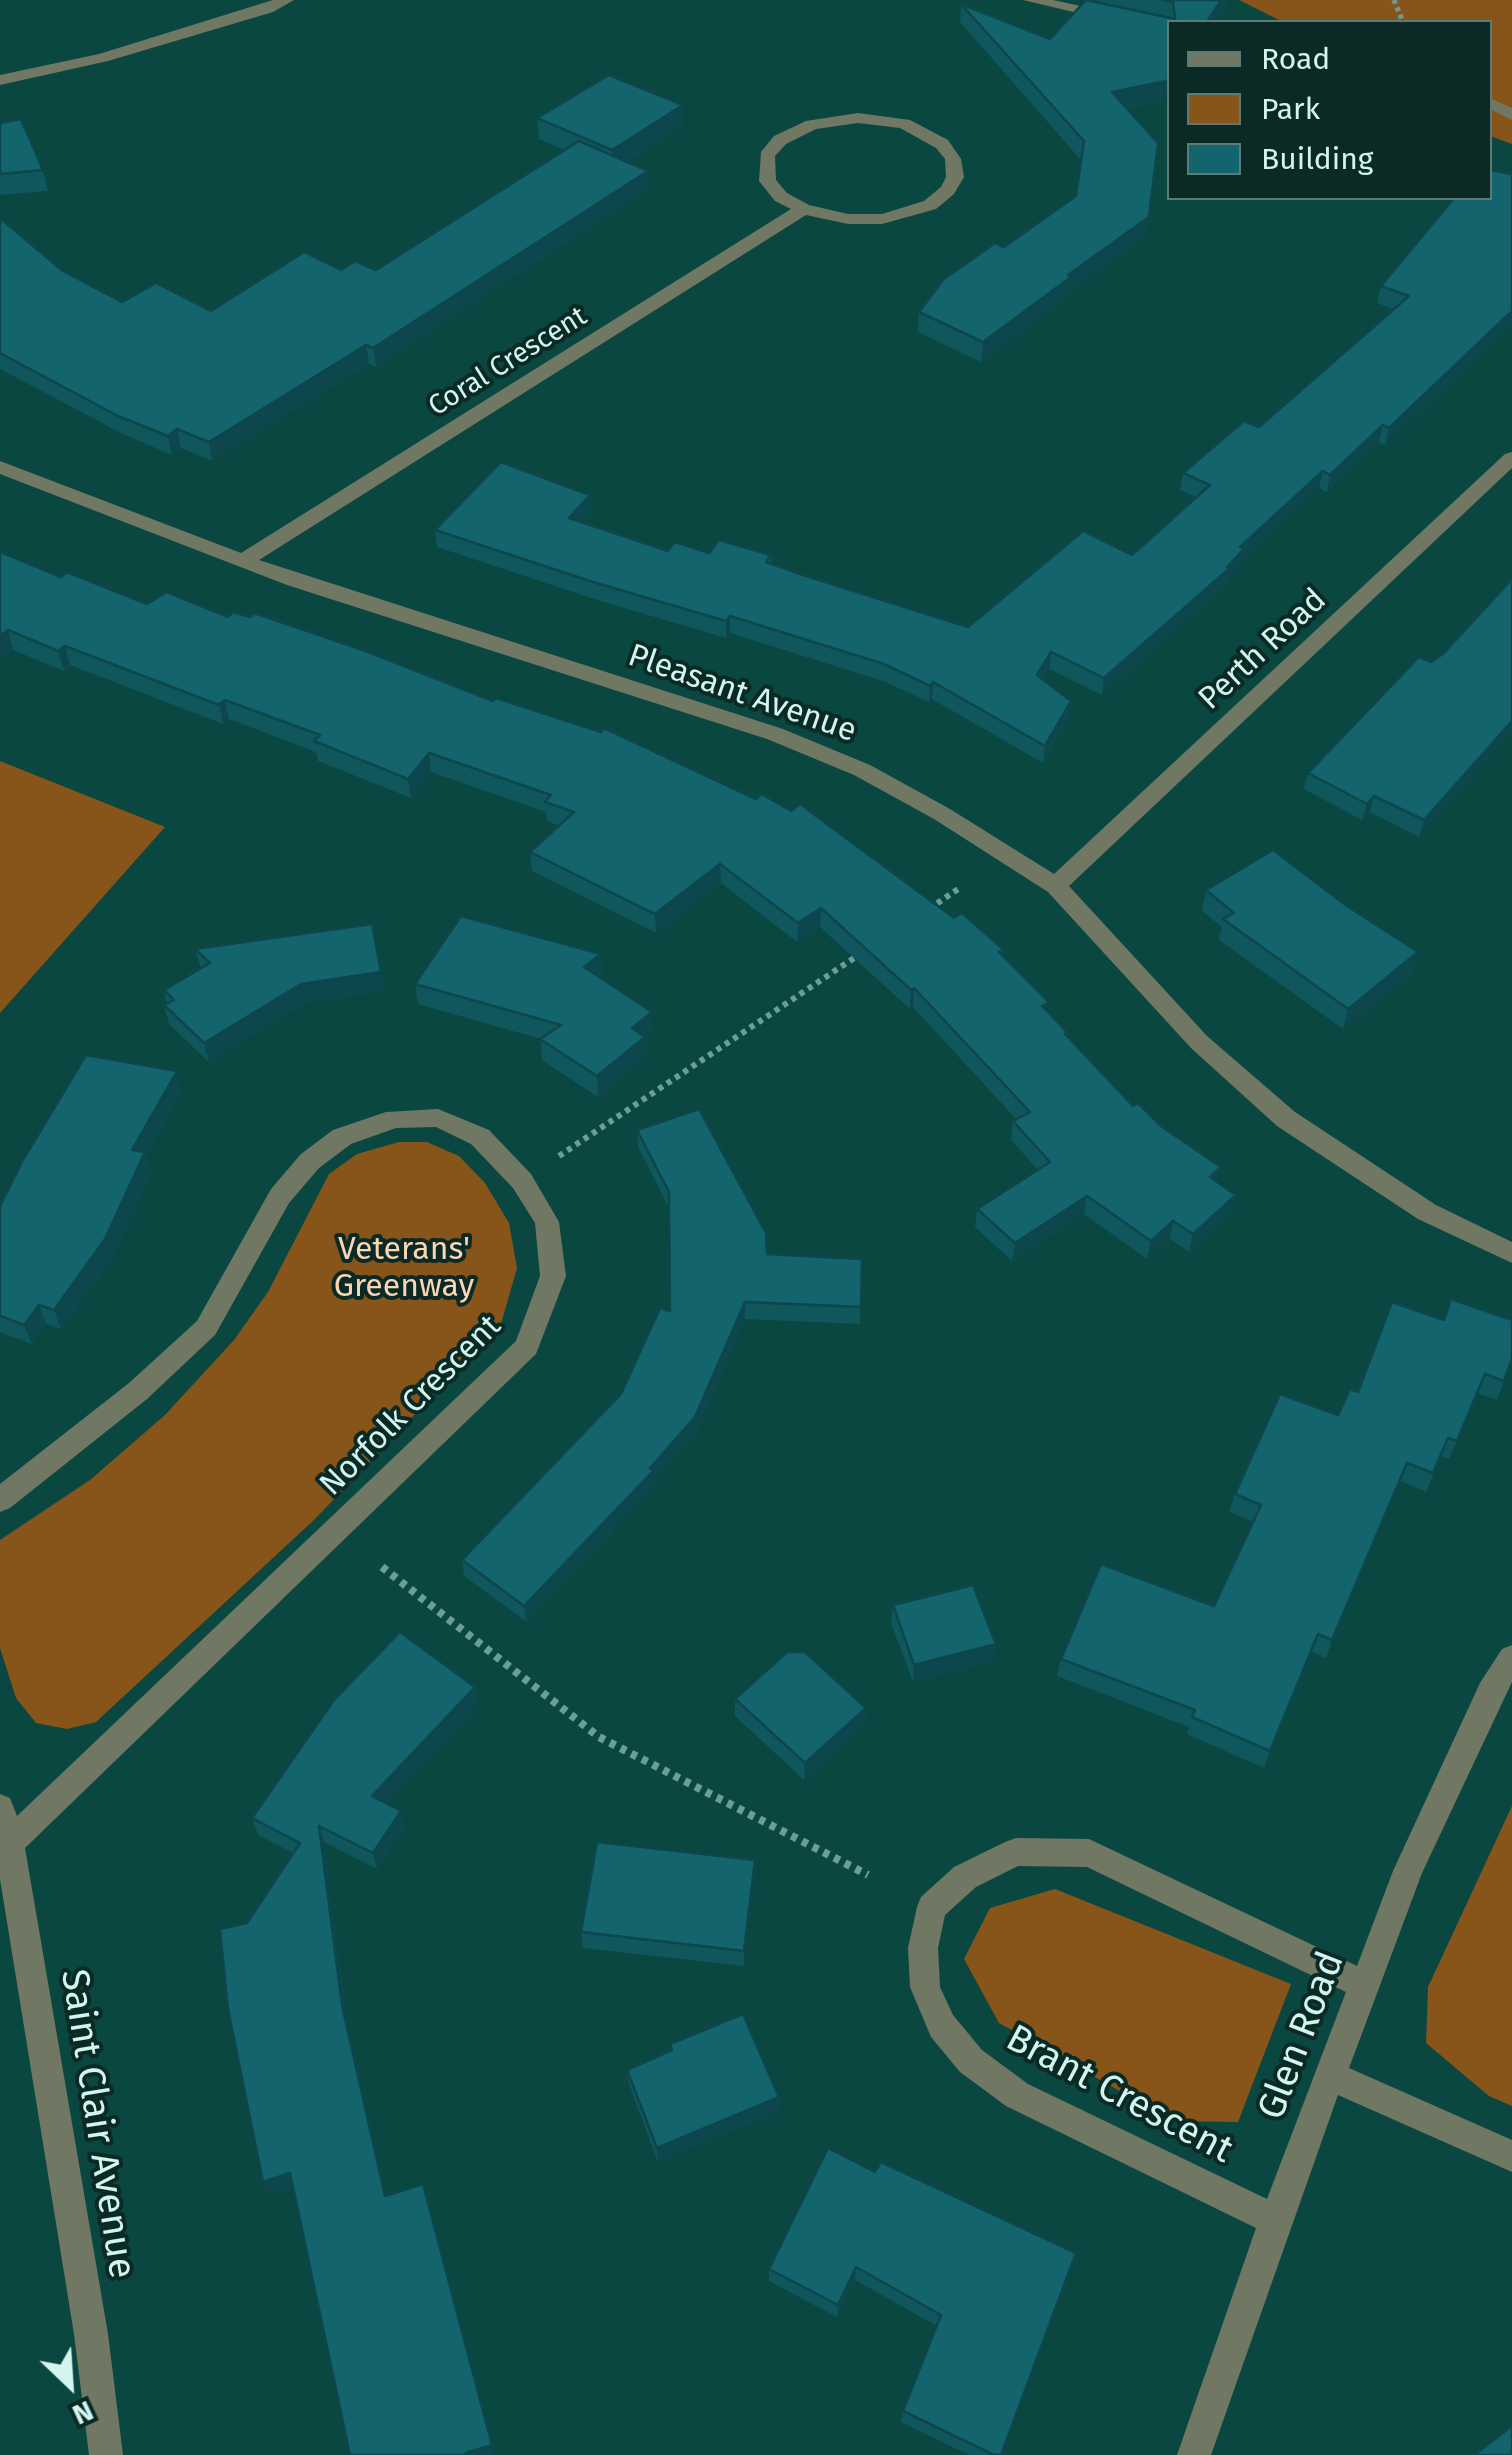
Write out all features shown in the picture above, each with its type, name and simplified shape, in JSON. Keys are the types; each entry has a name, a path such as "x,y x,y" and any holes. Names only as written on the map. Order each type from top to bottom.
{"street":[{"path":"0,80 102,58 267,10 286,0"},
{"path":"1031,0 1167,29"},
{"path":"858,118 904,124 942,144 953,159 955,176 948,190 930,205 913,212 882,219 848,220 803,209 781,197 768,181 767,156 780,140 812,125 858,118"},
{"name":"Coral Crescent","path":"242,562 803,209"},
{"name":"Perth Road","path":"1056,886 1512,458"},
{"name":"Pleasant Avenue","path":"0,468 242,562 775,734 862,770 942,814 1056,886 1199,1042 1286,1120 1426,1212 1512,1253"},
{"name":"Norfolk Crescent","path":"0,1500 138,1391 206,1328 280,1196 310,1160 342,1136 394,1119 438,1118 480,1137 522,1181 547,1222 554,1276 527,1347 10,1843"},
{"name":"Glen Road","path":"1194,2455 1275,2220 1416,1853 1490,1692 1512,1658"},
{"name":"Saint Clair Avenue","path":"0,1808 10,1843 91,2334 106,2455"},
{"name":"Brant Crescent","path":"1275,2220 1017,2095 971,2061 942,2026 925,1987 923,1948 932,1906 966,1877 1016,1852 1089,1852 1364,1984"},
{"path":"1331,2076 1512,2156"}],"path":[{"path":"928,909 961,887"},
{"path":"522,1181 862,953"},
{"path":"382,1567 599,1737 868,1875"}],"green space":[{"path":"1239,0 1512,0 1512,144 1492,137 1492,20 1279,20"},
{"path":"0,761 165,827 0,1013"},
{"name":"Veterans' Greenway","path":"399,1142 427,1142 459,1156 485,1183 509,1223 517,1268 501,1324 315,1519 96,1722 67,1729 36,1723 16,1698 0,1648 0,1540 90,1480 165,1415 234,1340 268,1292 329,1174 357,1154"},
{"path":"1512,1806 1512,2106 1489,2096 1426,2043 1428,1987"},
{"path":"1055,1889 1291,1984 1238,2122 1173,2121 999,2023 964,1959 990,1908"}],"building":[{"path":"1086,0 1175,19 1173,2 1162,0 1221,0 1208,20 1167,20 1167,80 1112,92 1158,143 1149,217 983,342 919,312 944,279 995,243 1004,247 1076,196 1084,141 961,4 1050,39"},
{"path":"609,75 683,105 612,150 537,118"},
{"path":"21,119 43,170 0,174 0,123"},
{"path":"579,141 648,171 373,348 366,345 209,442 177,429 168,436 118,416 0,353 0,218 63,271 122,302 156,283 211,311 304,252 341,270 355,261 376,270"},
{"path":"1492,170 1512,174 1512,311 1389,428 1383,425 1330,475 1323,471 1240,547 1244,549 1227,567 1230,568 1104,678 1051,652 1037,675 1071,701 1045,746 933,682 930,686 884,664 730,616 726,621 593,582 435,530 501,462 590,495 569,518 668,551 675,542 709,553 719,540 771,555 766,562 803,575 968,627 1083,531 1132,555 1210,485 1183,473 1244,421 1259,427 1409,296 1381,286 1452,200 1492,200"},
{"path":"0,552 61,577 67,572 147,604 167,592 228,617 233,612 250,617 254,613 493,701 496,698 601,732 604,728 756,799 762,794 791,811 800,804 954,918 962,913 1004,950 999,952 1049,1002 1042,1006 1068,1033 1065,1034 1133,1106 1138,1103 1161,1126 1221,1167 1210,1177 1236,1195 1193,1234 1173,1221 1151,1241 1087,1196 1015,1243 977,1209 1050,1162 1013,1121 1030,1112 914,988 911,990 821,908 798,923 720,864 655,914 530,852 574,812 545,802 551,795 429,753 408,779 314,741 320,735 225,700 219,705 65,646 58,651 8,630 0,636"},
{"path":"1512,579 1512,721 1424,820 1374,796 1367,804 1308,773 1419,657 1431,662 1444,653"},
{"path":"1273,850 1347,906 1418,952 1348,1009 1223,919 1234,913 1206,890"},
{"path":"461,916 601,954 584,967 652,1012 632,1028 645,1037 597,1076 540,1039 561,1025 415,984"},
{"path":"372,924 381,972 301,984 204,1043 164,1005 174,1000 164,990 210,963 195,949"},
{"path":"86,1055 177,1071 132,1150 145,1152 105,1239 54,1310 39,1305 24,1325 0,1316 0,1206"},
{"path":"699,1109 766,1233 767,1254 862,1259 861,1307 745,1302 695,1417 650,1468 654,1470 524,1606 462,1560 621,1394 660,1308 670,1311 669,1192 637,1130"},
{"path":"1451,1299 1512,1320 1512,1358 1504,1381 1485,1374 1457,1441 1448,1438 1433,1473 1407,1463 1332,1640 1318,1634 1270,1751 1192,1717 1195,1710 1061,1659 1101,1564 1214,1606 1261,1505 1235,1494 1280,1394 1338,1415 1350,1389 1358,1392 1392,1302 1444,1320"},
{"path":"973,1585 996,1644 914,1665 893,1605"},
{"path":"400,1632 475,1687 372,1796 401,1811 373,1853 319,1826 342,2005 385,2196 423,2184 492,2445 466,2455 350,2455 290,2173 263,2182 228,2009 220,1929 247,1923 300,1843 252,1818 334,1700"},
{"path":"787,1652 805,1652 866,1708 805,1763 735,1699"},
{"path":"597,1842 755,1860 744,1951 581,1932"},
{"path":"743,2014 779,2097 657,2148 627,2070 672,2050 670,2044"},
{"path":"828,2148 875,2172 881,2162 1076,2253 1001,2455 903,2411 941,2315 856,2267 838,2305 769,2269"},
{"path":"1512,2426 1512,2455 1474,2455"}]}
